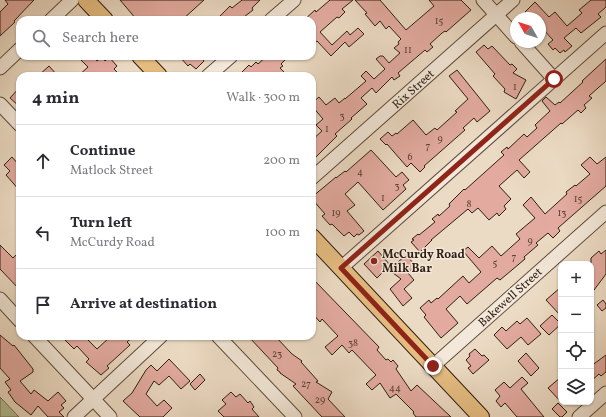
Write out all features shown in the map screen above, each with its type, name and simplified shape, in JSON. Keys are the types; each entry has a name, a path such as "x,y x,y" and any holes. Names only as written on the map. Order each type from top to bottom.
{"main road":[{"path":"86,0 102,16"},
{"path":"144,60 155,72"},
{"path":"316,241 481,417"}],"street":[{"path":"55,16 72,0"},
{"path":"276,16 294,0"},
{"path":"483,0 510,30"},
{"name":"Rix Street","path":"316,174 513,0"},
{"path":"341,268 606,33"},
{"path":"526,48 554,79"},
{"path":"0,68 16,53"},
{"path":"213,72 226,60"},
{"path":"0,104 16,121"},
{"name":"Bakewell Street","path":"433,366 606,212"},
{"path":"0,299 16,317"},
{"path":"38,340 110,417"},
{"path":"74,417 157,340"},
{"path":"222,340 295,417"},
{"path":"579,417 606,393"}],"green space":[{"path":"0,397 19,417 0,417"}],"building":[{"path":"5,0 34,0 19,16 16,16 15,22 0,36 0,12 8,4"},
{"path":"120,0 204,0 186,16 134,16"},
{"path":"242,0 260,0 252,8 253,10 245,16 220,16 230,6 232,8"},
{"path":"330,0 353,0 342,9 345,12 339,18 337,17 320,32 332,45 347,31 350,35 358,28 364,34 349,47 345,42 331,56 317,41 316,42 316,16 308,16 315,10 316,12"},
{"path":"355,0 380,0 406,30 434,6 429,0 461,0 471,10 430,44 433,47 427,52 425,50 398,73 400,76 394,80 392,77 376,93 372,88 361,98 367,104 335,134 337,136 316,157 316,136 322,131 316,125 323,119 316,111 316,100 319,97 326,105 335,98 339,103 366,81 361,76 366,71 374,79 385,69 376,59 383,56 389,63 400,53 394,48 399,44 398,42 401,39 389,26 386,29 380,21 375,26 365,14 367,13"},
{"path":"591,0 606,0 606,7 598,14 601,17 581,33 576,28 564,38 572,46 565,52 564,50 560,53 555,48 553,50 548,44 553,40 546,32 546,14 549,17 555,12 567,26 582,13 579,10"},
{"path":"535,2 544,12 525,12"},
{"path":"484,45 488,49 492,46 510,65 512,64 517,69 513,73 526,80 516,99 504,92 505,89 493,76 495,74 476,52"},
{"path":"606,59 606,81 589,96 592,98 584,105 586,108 581,113 578,110 562,124 561,123 519,160 530,172 524,178 517,170 499,186 511,199 504,206 506,209 499,216 497,213 489,220 478,208 472,213 468,209 431,240 420,252 411,242 414,240 412,239 435,222 432,219 438,214 439,216 450,206 449,204 464,189 465,190 504,155 501,152 507,147 508,149 524,134 527,137 537,128 535,125 550,111 542,101 546,97 555,105 559,102 560,103"},
{"path":"81,60 112,60 117,66 114,69 117,72 82,72 88,67"},
{"path":"183,60 204,61 196,69 190,64 188,66"},
{"path":"262,60 285,60 281,64 283,66 280,68 284,72 242,72 249,65 251,67 256,62 258,64"},
{"path":"49,66 54,72 42,72"},
{"path":"457,70 490,111 477,122 474,118 463,128 465,130 424,166 425,167 420,172 411,163 407,167 387,144 386,145 380,139 388,132 392,136 396,133 397,134 413,120 426,135 435,128 437,130 457,112 455,111 468,99 449,76"},
{"path":"16,91 16,103 10,98"},
{"path":"371,150 396,177 402,172 409,180 403,185 406,189 383,210 358,182 345,194 355,205 347,211 364,231 354,237 349,232 344,236 332,224 330,225 322,216 325,214 316,204 316,194 336,177 345,171 346,172"},
{"path":"12,157 16,162 16,186 6,175 10,171 4,165"},
{"path":"590,157 597,164 606,157 606,186 558,228 560,231 553,238 548,233 536,243 538,245 524,257 525,259 500,280 497,278 467,304 460,296 446,309 458,323 441,338 424,317 426,315 420,308 429,300 431,303 437,298 438,299 463,276 469,283 481,272 463,251 468,247 479,258 492,246 501,256 520,239 516,234 535,218 523,205 531,197 545,214 567,194 566,192 590,174 581,165"},
{"path":"0,245 13,258 16,255 16,286 0,269"},
{"path":"606,250 606,274 594,290 594,261 591,261 591,258 599,251 601,254"},
{"path":"378,251 390,265 377,278 364,264"},
{"path":"406,255 416,266 408,273 414,280 404,289 412,298 403,306 390,289 401,279 389,270"},
{"path":"316,282 379,347 377,350 386,360 388,359 391,362 393,360 398,366 396,369 411,391 417,385 451,417 416,417 413,413 414,412 396,394 390,398 380,383 372,390 366,384 376,375 352,350 349,353 342,345 332,355 325,347 338,336 322,319 320,322 316,318"},
{"path":"558,290 558,313 546,300"},
{"path":"603,300 606,304 606,308 602,311 597,305"},
{"path":"552,315 558,321 558,327 549,335 540,326"},
{"path":"527,318 541,334 528,345 521,337 507,349 494,335 502,327 506,331 517,321 520,324"},
{"path":"0,335 13,346 14,345 33,369 33,372 20,381 31,394 34,390 48,401 58,392 66,401 61,405 64,408 59,412 64,417 48,417 38,406 31,415 15,402 8,392 11,390 5,382 10,379 0,368"},
{"path":"65,340 88,340 97,349 107,340 129,340 127,342 130,345 107,366 109,368 101,375 86,362 89,359 77,346 74,349"},
{"path":"252,340 279,340 292,354 302,361 301,362 318,381 316,382 332,392 328,399 345,417 322,417 293,386 296,384 280,373 277,370 278,368"},
{"path":"475,349 489,360 473,374 468,368 471,366 466,360 470,356 469,354"},
{"path":"526,353 539,368 531,376 518,361"},
{"path":"606,355 606,372 601,376 599,374 594,378 594,364"},
{"path":"169,359 190,381 181,389 169,376 159,385 154,381 146,394 157,406 164,400 172,408 163,417 140,417 123,401 132,393 146,370 151,365 157,371"},
{"path":"200,374 205,380 195,390 190,384"},
{"path":"522,377 528,383 521,389 544,417 517,417 505,403 501,407 496,401 500,396 495,390 504,382 510,388"},
{"path":"558,380 558,399 548,388"},
{"path":"231,392 236,397 240,394 248,403 250,401 254,407 252,409 259,417 224,417 218,411 226,404 222,400"},
{"path":"558,403 558,405 560,405 567,412 560,417 552,409"}],"place":[{"name":"McCurdy Road Milk Bar","path":"374,261"}],"route":[{"path":"433,366 341,268 554,79"}]}
